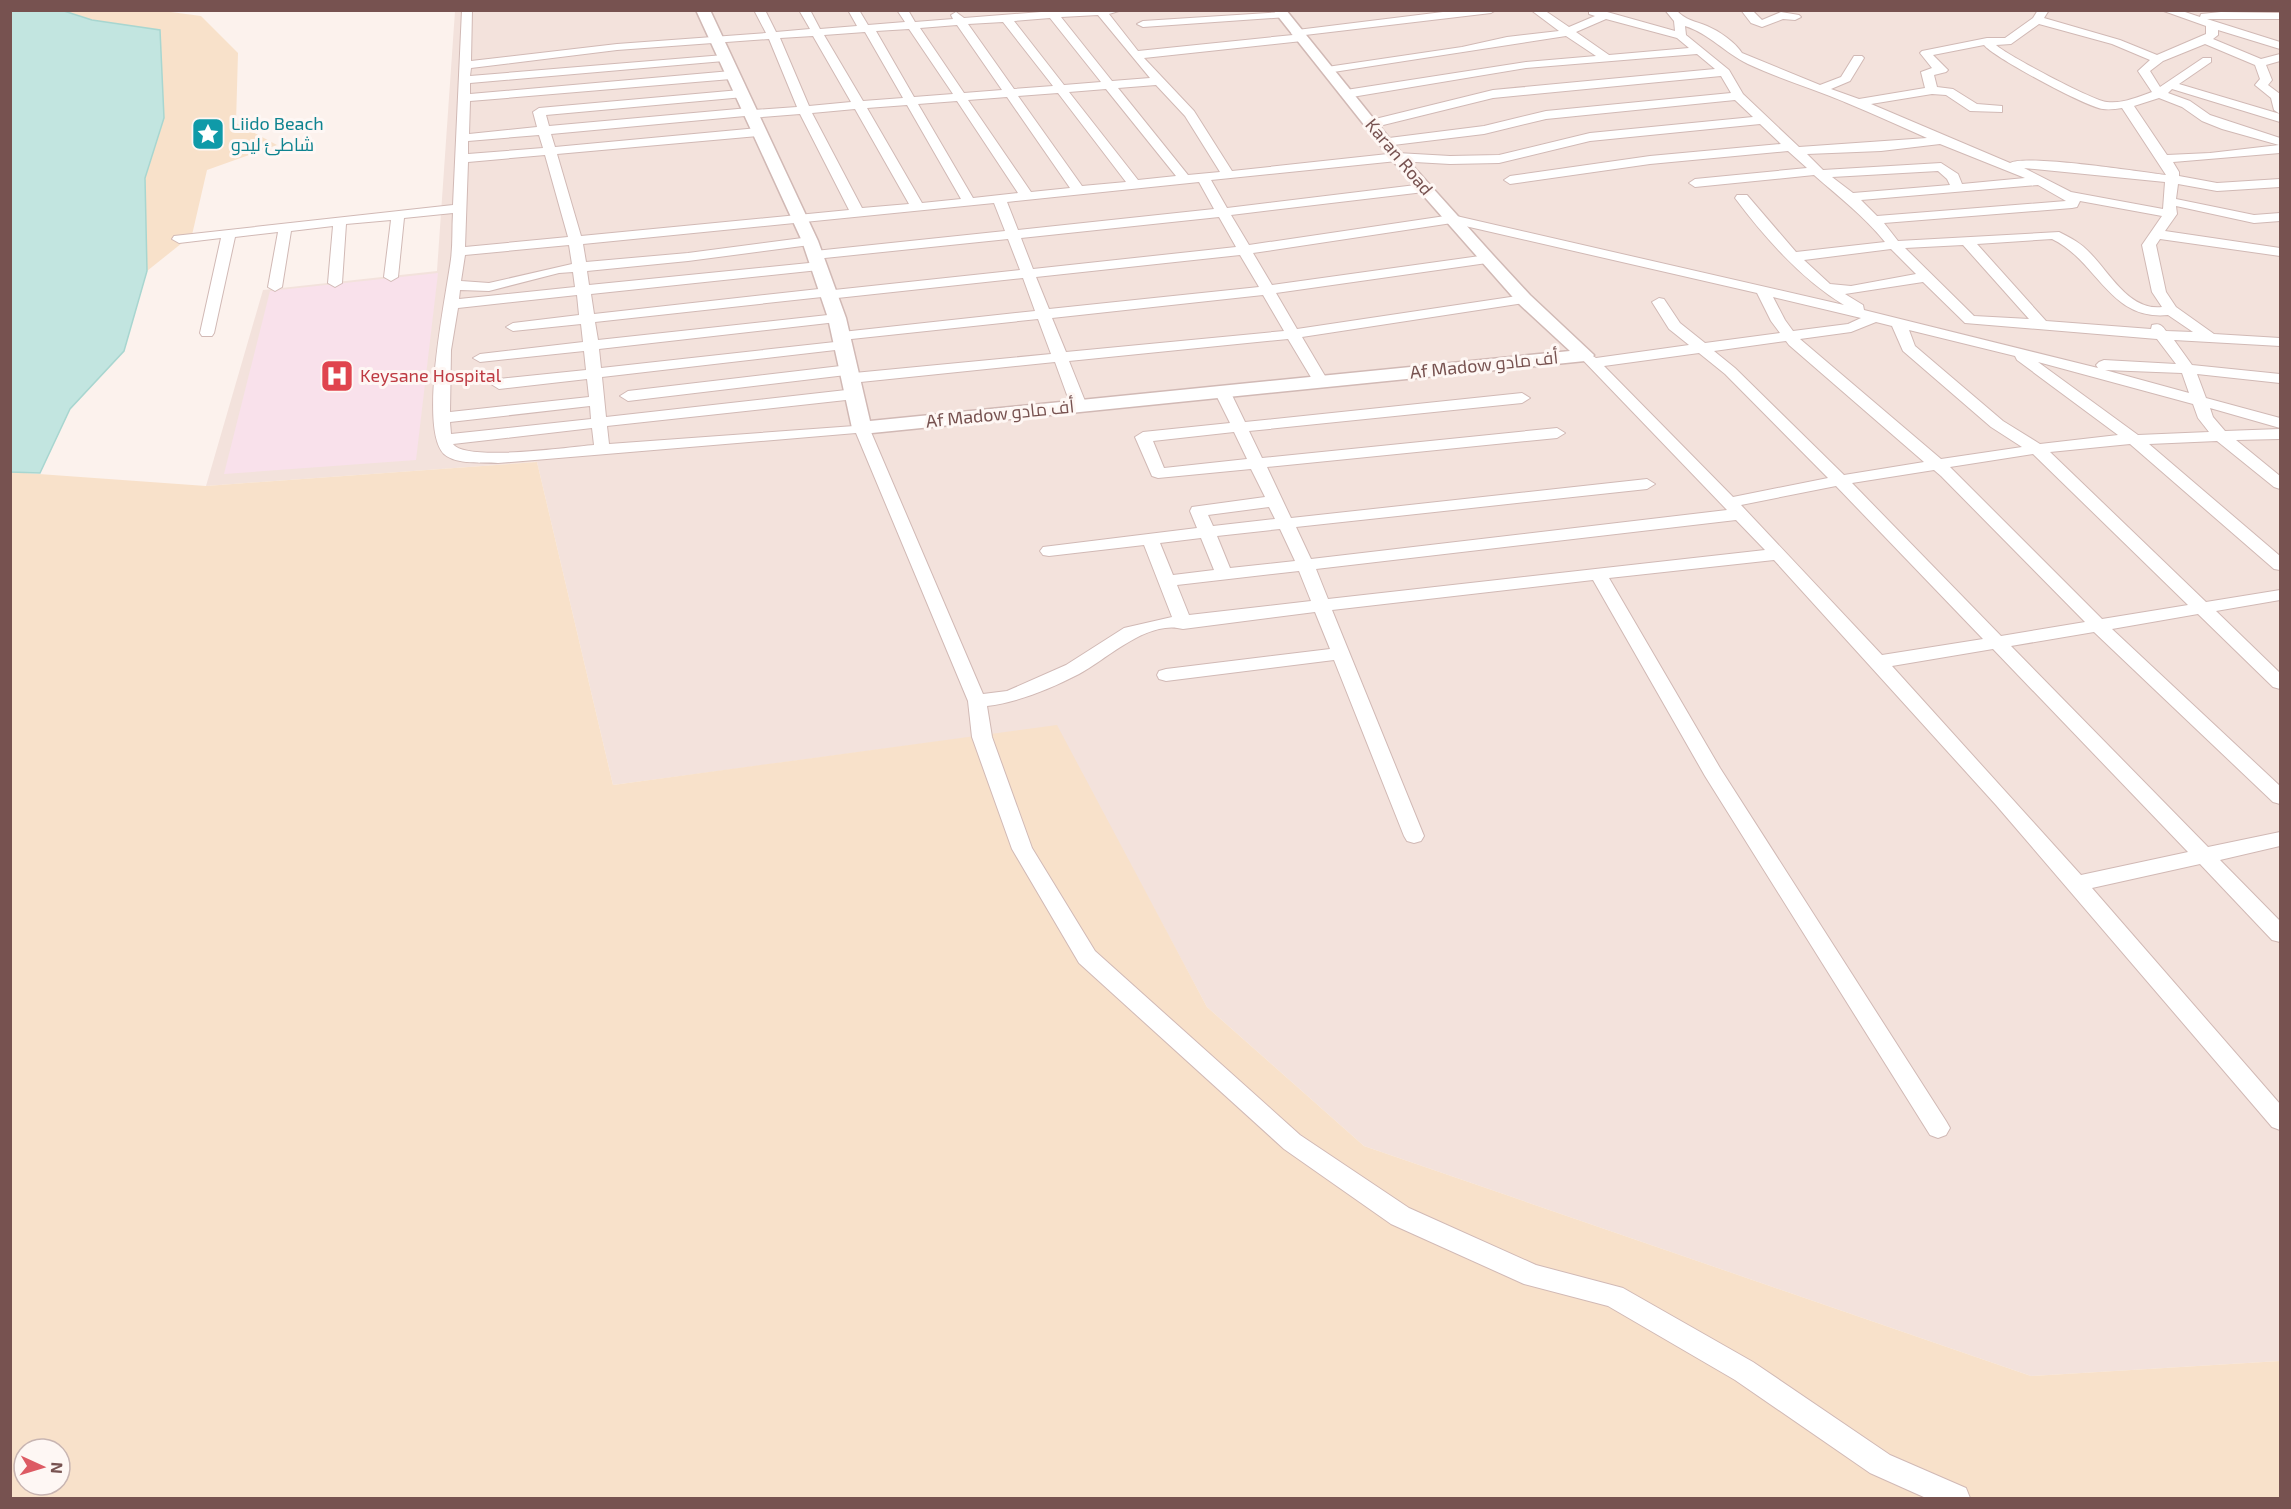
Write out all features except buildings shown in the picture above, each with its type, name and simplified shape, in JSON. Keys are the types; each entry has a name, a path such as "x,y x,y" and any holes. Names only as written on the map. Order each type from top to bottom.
{"street":[{"path":"467,10 458,252 444,350 442,418 444,440 451,452 480,458 862,428"},
{"path":"703,10 814,254 837,318 862,428 976,701 982,737 1022,849 1088,957 1292,1142 1400,1216 1533,1276 1614,1296 1744,1371 1880,1464 1956,1498"},
{"path":"759,10 773,36 805,110 857,212"},
{"path":"804,10 917,206"},
{"path":"853,10 867,29 969,202"},
{"path":"902,10 1027,196"},
{"path":"952,10 1078,190"},
{"path":"464,64 715,40 913,26 1010,16 1117,10"},
{"path":"1135,55 1491,10"},
{"path":"1536,10 1605,57"},
{"path":"1588,10 1642,27 1681,36 1725,72 1738,96 1818,172 1850,196 1874,220 1894,246 1970,320 2040,323 2083,329 2280,342"},
{"path":"1746,10 1754,21 1764,24 1773,22 1781,15 1795,17"},
{"path":"1101,11 1135,55 1190,114 1228,174"},
{"path":"2173,11 2206,17 2280,46"},
{"path":"1143,24 1281,13"},
{"name":"Karan Road","path":"1281,13 1385,142 1487,259 1524,299 1589,359"},
{"path":"1053,15 1184,178"},
{"path":"1327,70 1462,51 1507,39 1549,37 1568,32 1606,15"},
{"path":"1675,15 1681,36"},
{"path":"1675,15 1734,49 1738,55 2043,181 2074,201 2072,204 1874,220"},
{"path":"1932,90 1927,72 1942,70 1931,62 1926,53 1987,41 2007,42 2041,15 2158,59"},
{"path":"1010,16 1060,89 1134,184"},
{"path":"2206,17 2278,16"},
{"path":"2206,17 2212,35 2158,59 2144,71 2159,94 2186,104 2206,118 2226,126 2280,142"},
{"path":"1507,39 1526,65"},
{"path":"2205,40 2280,70"},
{"path":"1987,41 1993,49 2013,62 2104,106 2127,104 2159,94 2207,60"},
{"path":"1346,94 1526,65 1697,51"},
{"path":"522,57 575,240 591,345 602,449"},
{"path":"2260,63 2280,57"},
{"path":"464,80 723,58"},
{"path":"1820,89 1846,79 1858,58"},
{"path":"2260,63 2266,80 2261,85 2276,94 2280,110"},
{"path":"1371,124 1493,94 1725,72"},
{"path":"463,98 731,75"},
{"path":"461,138 1159,81"},
{"path":"2171,85 2280,118"},
{"path":"1858,103 1932,90 1949,92 1974,108 1998,109"},
{"path":"539,112 740,94"},
{"path":"1385,142 1484,130 1535,117 1567,112 1738,96"},
{"path":"2127,104 2129,111 2173,172 2170,207 2149,245 2159,292 2171,310 2210,338"},
{"path":"458,252 999,199 1397,156 1450,160 1499,159 1590,137 1762,120"},
{"path":"460,159 758,132"},
{"path":"1510,180 1599,165 1729,150 1881,147 1941,140"},
{"path":"2163,159 2210,158 2280,149"},
{"path":"1695,183 1818,172 1941,167 1983,162 1986,158"},
{"path":"2003,164 2046,165 2172,179 2217,188 2280,183"},
{"path":"1941,167 1953,177 1957,187"},
{"path":"1202,176 1320,381"},
{"path":"1850,196 2043,181"},
{"path":"451,304 583,292 814,254 1223,212 1424,188"},
{"path":"2067,195 2254,219 2280,217"},
{"path":"1742,198 1793,257 1826,288 1873,318"},
{"path":"999,199 1079,406"},
{"path":"179,239 459,208"},
{"path":"391,277 398,214"},
{"path":"513,327 1245,250 1452,219 1763,290 2086,369 2280,423"},
{"path":"335,282 340,221"},
{"path":"275,287 285,228"},
{"path":"207,333 229,234"},
{"path":"2156,234 2280,252"},
{"path":"1793,257 1966,240 2047,235 2060,237 2100,270 2110,287 2144,312 2188,369 2198,390 2198,400 2206,418 2221,436 2280,484"},
{"path":"1966,240 2040,323"},
{"path":"454,285 489,287 559,269 688,257 814,254"},
{"path":"499,384 1044,315 1267,290 1487,259"},
{"path":"1826,288 1851,290 1925,277"},
{"path":"1763,290 1778,321 1789,335 1937,464 2100,627 2280,797"},
{"path":"444,440 599,422 852,381 1060,356 1293,334 1524,299"},
{"path":"1659,302 1674,327 1731,371 1840,480 2280,934"},
{"path":"2144,312 2160,313 2171,310"},
{"path":"480,358 837,318"},
{"path":"1589,359 1701,348 1851,328 1873,318"},
{"path":"1899,324 1908,348 1997,424 2037,449 2280,683"},
{"path":"2014,352 2135,440 2280,566"},
{"path":"1589,359 1735,508 1878,662 2076,884 2280,1120"},
{"name":"Af Madow أف مادو","path":"862,428 1320,381 1589,359"},
{"path":"2086,369 2099,365 2188,369 2280,378"},
{"path":"628,396 852,381"},
{"path":"1222,391 1305,564 1414,836"},
{"path":"1522,398 1143,437 1158,473 1557,433"},
{"path":"442,418 596,401"},
{"path":"1166,581 1735,508 1840,480 2037,449 2135,440 2280,434"},
{"path":"1049,551 1647,484"},
{"path":"1224,574 1198,511 1274,501"},
{"path":"1150,539 1183,622"},
{"path":"976,701 1010,698 1073,669 1130,632 1167,623 1777,554"},
{"path":"1598,574 1713,771 1938,1128"},
{"path":"1878,662 2100,627 2280,595"},
{"path":"1166,675 1342,654"},
{"path":"2076,884 2280,839"}],"shaded area":[{"path":"455,11 2280,11 2280,1361 2031,1376 1364,1146 1207,1007 1056,726 613,785 537,462 206,486 263,290 437,271"},
{"name":"Keysane Hospital","path":"438,273 416,460 224,474 270,291"}],"sand":[{"name":"Liido Beach شاطئ ليدو","path":"156,10 201,16 238,53 236,123 277,145 207,170 192,235 147,271 145,178 164,118 92,20 64,11"},
{"path":"537,462 613,785 1057,725 1207,1007 1364,1146 2031,1376 2280,1361 2280,1498 11,1498 11,472 206,486"}],"water":[{"path":"11,10 64,11 92,20 160,30 164,118 145,178 147,271 124,351 70,409 40,473 11,472"}],"place":[{"name":"Liido Beach شاطئ ليدو","path":"208,134"},
{"name":"Keysane Hospital","path":"337,376"}]}
